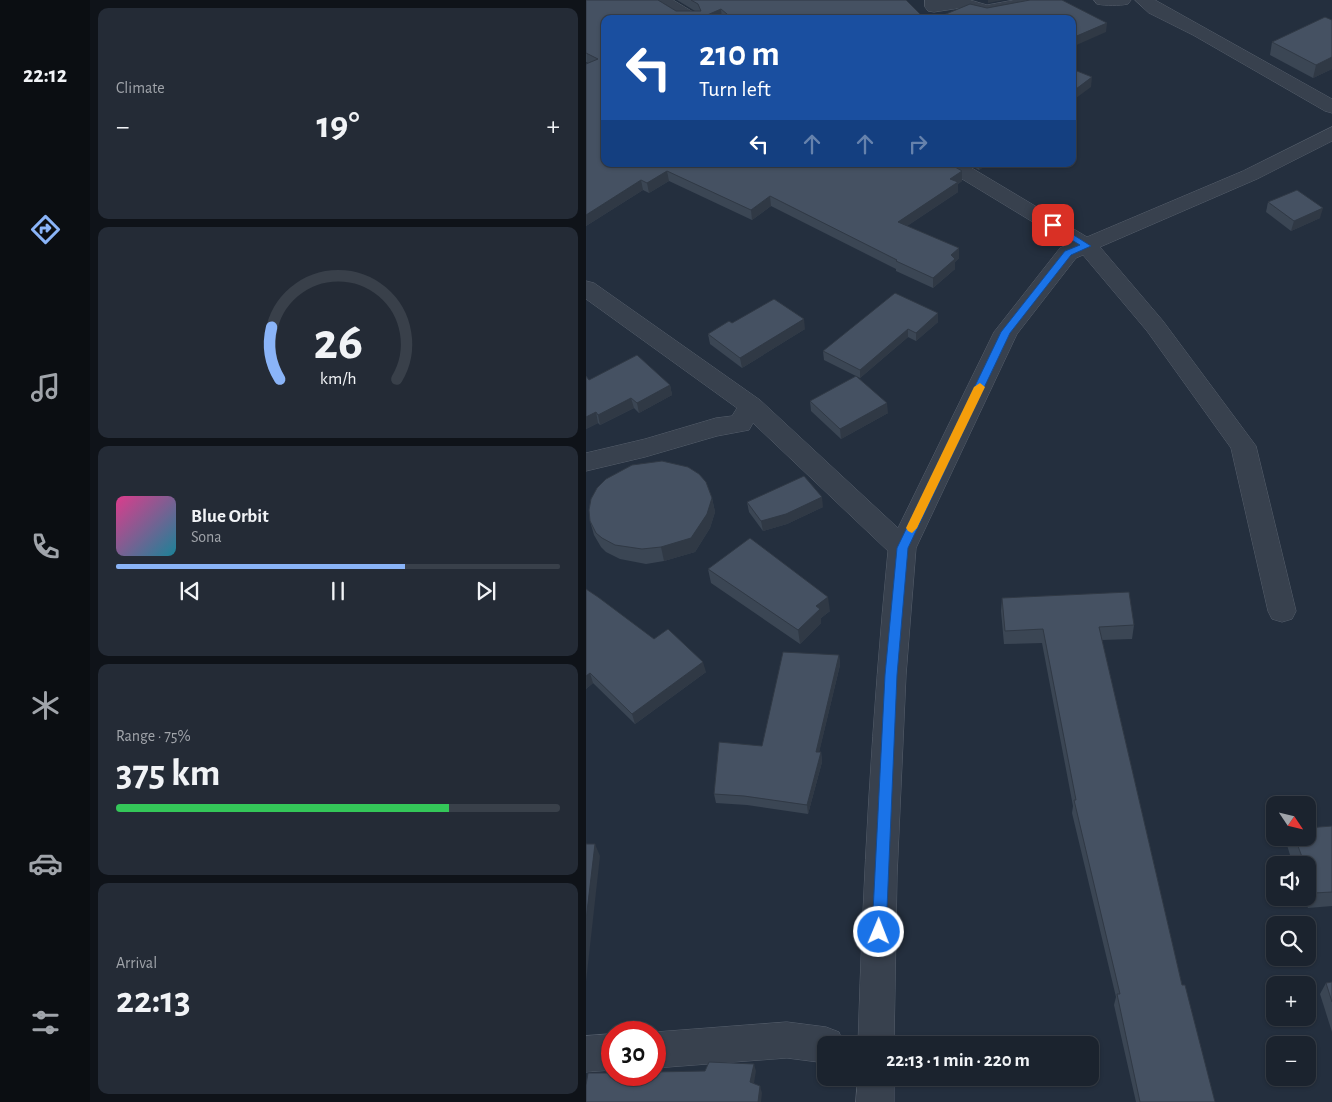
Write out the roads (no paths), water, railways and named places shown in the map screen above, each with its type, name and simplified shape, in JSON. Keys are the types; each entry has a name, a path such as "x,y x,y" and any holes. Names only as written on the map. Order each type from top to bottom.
{"street":[{"path":"665,3 693,0"},
{"path":"934,0 934,7 961,3 986,11 1041,0"},
{"path":"1103,0 1122,0"},
{"path":"1150,5 1174,0"},
{"path":"665,3 685,15"},
{"path":"1150,5 1332,107"},
{"path":"876,1036 883,828 891,675 902,548 1006,332 1068,253 1250,175 1332,133"},
{"path":"956,167 1087,246 1155,326 1243,446 1282,611"},
{"path":"586,288 751,406 902,548"},
{"path":"586,462 645,448 716,426 740,424 751,406"},
{"path":"666,1049 787,1040 817,1044"},
{"path":"586,1054 601,1053"},
{"path":"875,1102 876,1086"}]}
